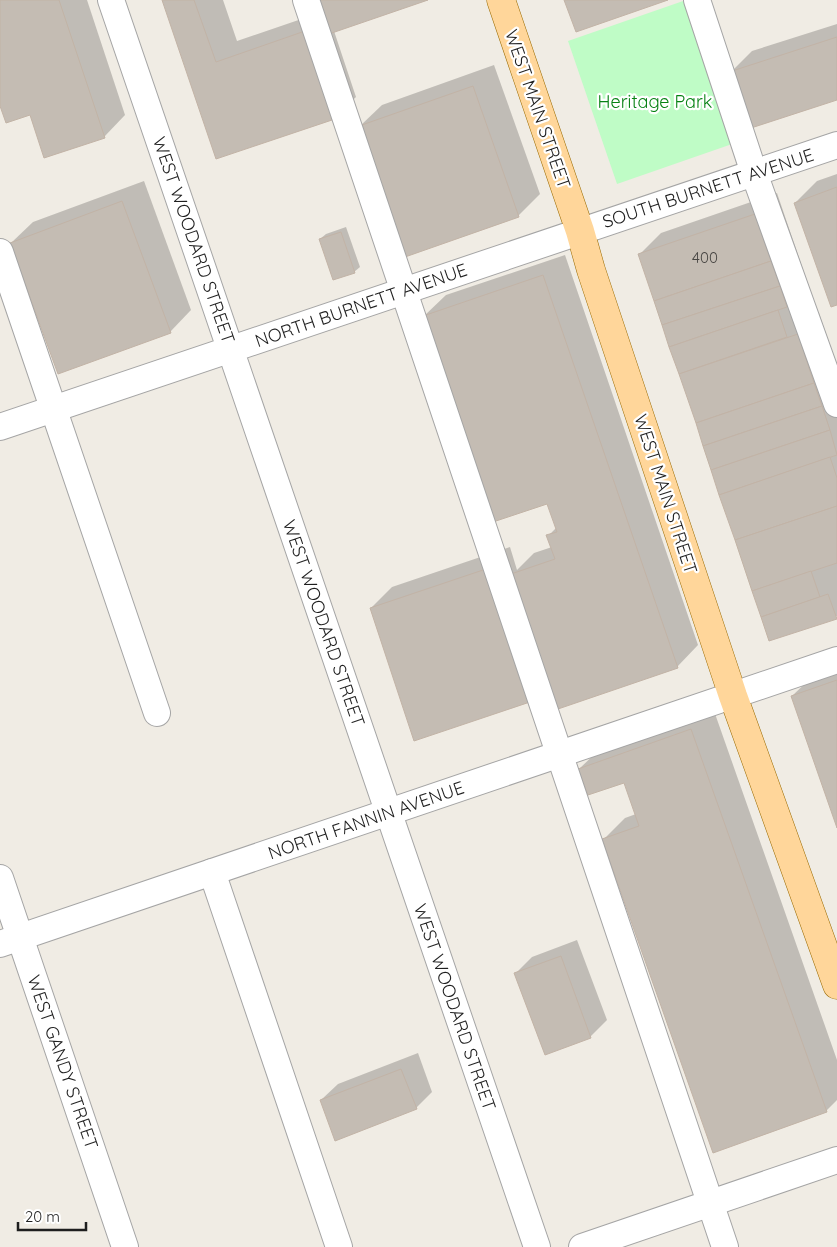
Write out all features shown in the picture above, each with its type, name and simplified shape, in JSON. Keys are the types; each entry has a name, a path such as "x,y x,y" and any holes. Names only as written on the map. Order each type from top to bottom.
{"main road":[{"name":"WEST MAIN STREET","path":"501,0 580,231 591,270 733,696 837,985"}],"street":[{"name":"WEST WOODARD STREET","path":"111,0 537,1247"},
{"path":"306,0 725,1247"},
{"path":"697,0 754,173 837,404"},
{"name":"SOUTH BURNETT AVENUE","path":"580,231 837,145"},
{"name":"NORTH BURNETT AVENUE","path":"0,427 580,231"},
{"path":"0,252 157,713"},
{"name":"NORTH FANNIN AVENUE","path":"10,941 837,660"},
{"path":"212,872 339,1247"},
{"name":"WEST GANDY STREET","path":"0,878 10,941 125,1247"},
{"path":"582,1247 837,1160"}],"green space":[{"name":"Heritage Park","path":"686,0 735,143 617,184 568,41"}],"building":[{"path":"0,0 59,0 105,138 44,158 30,115 6,123 0,106"},
{"path":"162,0 194,0 216,62 305,31 335,119 216,159"},
{"path":"313,0 428,0 326,35"},
{"path":"564,0 668,0 576,32"},
{"path":"837,37 837,100 748,129 729,72"},
{"path":"473,86 519,217 405,257 359,126"},
{"path":"837,187 837,305 831,307 794,203"},
{"path":"122,201 171,333 58,374 10,243"},
{"path":"755,214 771,261 654,301 638,254"},
{"path":"341,232 355,273 333,280 319,239"},
{"path":"771,261 780,286 662,325 654,301"},
{"path":"543,275 678,668 558,709 511,574 555,559 546,535 557,532 547,504 493,522 423,316"},
{"path":"780,286 787,307 669,347 662,325"},
{"path":"778,310 787,337 679,374 669,347"},
{"path":"798,334 814,383 696,423 679,374"},
{"path":"814,383 822,406 703,446 696,423"},
{"path":"822,406 830,430 711,470 703,446"},
{"path":"830,430 837,455 719,495 711,470"},
{"path":"830,457 837,478 837,506 735,540 719,495"},
{"path":"837,506 837,563 752,591 735,540"},
{"path":"489,568 533,701 414,741 370,608"},
{"path":"811,571 820,597 761,617 752,591"},
{"path":"828,594 837,619 769,641 761,617"},
{"path":"837,680 837,828 791,696"},
{"path":"691,729 827,1112 713,1153 602,839 639,826 624,783 588,795 578,769"},
{"path":"561,956 591,1038 545,1055 514,973"},
{"path":"401,1069 417,1109 335,1141 320,1100"}]}
